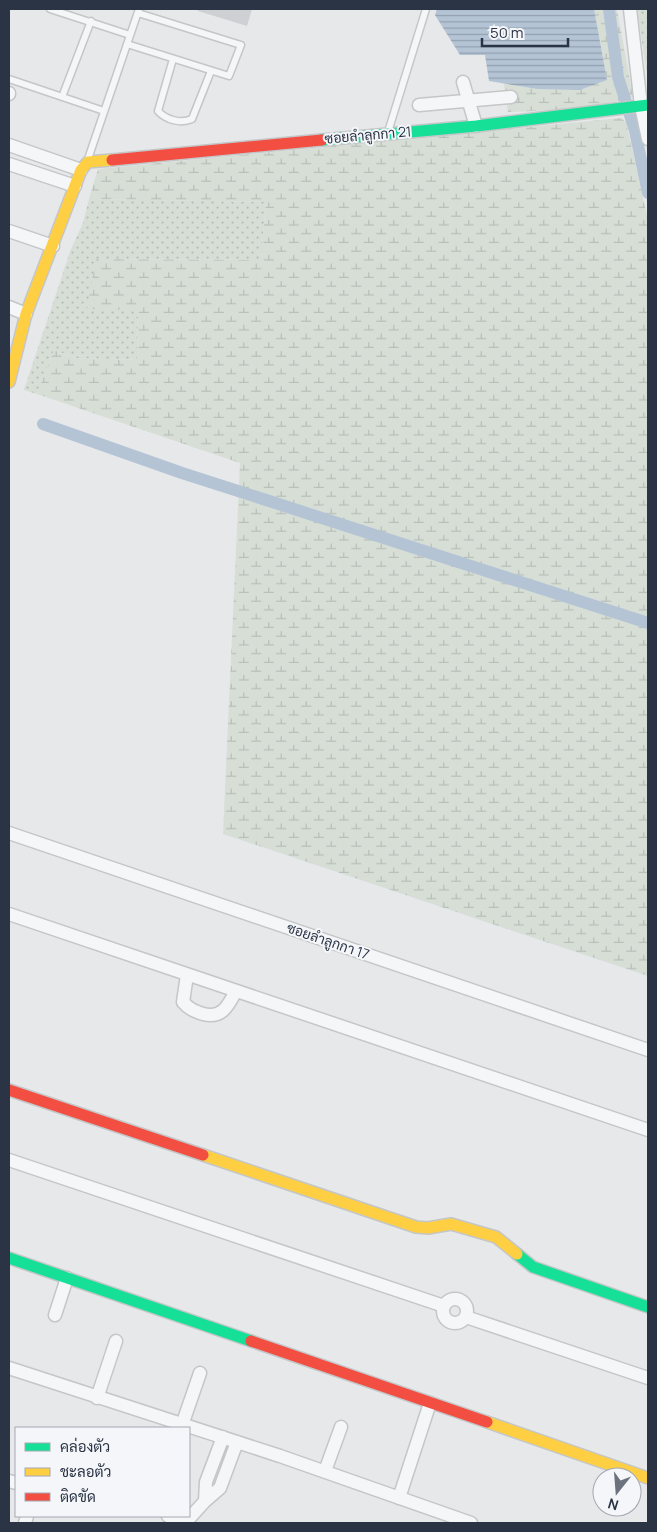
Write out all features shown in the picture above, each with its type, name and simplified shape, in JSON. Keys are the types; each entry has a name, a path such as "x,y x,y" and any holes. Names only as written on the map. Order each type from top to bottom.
{"street":[{"path":"630,9 640,106 648,139"},
{"path":"463,82 476,126"},
{"path":"419,105 511,97"},
{"name":"ซอยลำลูกกา 21","path":"84,166 476,126 640,106"},
{"path":"9,382 26,314 84,166 11,146 9,163 75,186"},
{"path":"9,231 53,246"},
{"path":"9,308 26,314"},
{"name":"ซอยลำลูกกา 17","path":"9,833 648,1050"},
{"path":"9,914 648,1130"},
{"path":"187,975 183,1002 189,1009 198,1013 210,1016 218,1015 225,1011 236,991"},
{"path":"9,1090 416,1227 428,1228 451,1224 496,1237 533,1267 648,1307"},
{"path":"9,1160 444,1306 452,1300 463,1302 466,1306 466,1316 648,1378"},
{"path":"9,1258 648,1478"},
{"path":"54,1315 67,1278"},
{"path":"97,1398 116,1340"},
{"path":"9,1368 182,1426 200,1373"},
{"path":"399,1498 430,1403"},
{"path":"325,1471 341,1427"},
{"path":"190,1428 224,1437 325,1471 471,1523"},
{"path":"205,1501 206,1482 224,1437"},
{"path":"171,1517 186,1523 205,1501 220,1488 237,1442"}],"lane":[{"path":"50,9 130,35"},
{"path":"388,134 426,9"},
{"path":"84,166 138,11 241,45 229,76 127,44"},
{"path":"62,98 91,21"},
{"path":"173,59 158,111 164,118 185,122 192,119 211,71"},
{"path":"9,79 104,111"}],"green space":[{"path":"594,9 617,9 633,97 571,108 508,112 504,84 537,89 580,90 607,80"},
{"path":"637,9 648,9 648,81"},
{"path":"621,118 626,122 648,220 648,976 223,834 240,463 37,394 54,350 75,358 137,360 138,310 87,309 96,259 261,260 266,202 89,199 98,169"},
{"path":"89,199 266,202 261,260 96,259 138,310 137,360 75,358 54,350 37,394 24,390 71,249 83,223"}],"water":[{"path":"437,9 594,9 607,80 580,90 537,89 489,81 485,55 460,55 435,15"}],"building":[{"path":"198,9 252,9 247,26 198,11"}],"waterway":[{"path":"609,9 618,77 635,131 648,193"},
{"path":"43,424 182,473 648,623"}],"traffic: fast":[{"path":"322,140 476,126 648,105"},
{"path":"517,1254 533,1267 648,1307"},
{"path":"9,1258 251,1341"}],"traffic: slow":[{"path":"9,382 26,314 81,170 88,162 112,160"},
{"path":"203,1155 416,1227 428,1228 451,1224 496,1237 517,1254"},
{"path":"487,1422 648,1478"}],"traffic: jam":[{"path":"112,160 322,140"},
{"path":"9,1090 203,1155"},
{"path":"251,1341 487,1422"}]}
